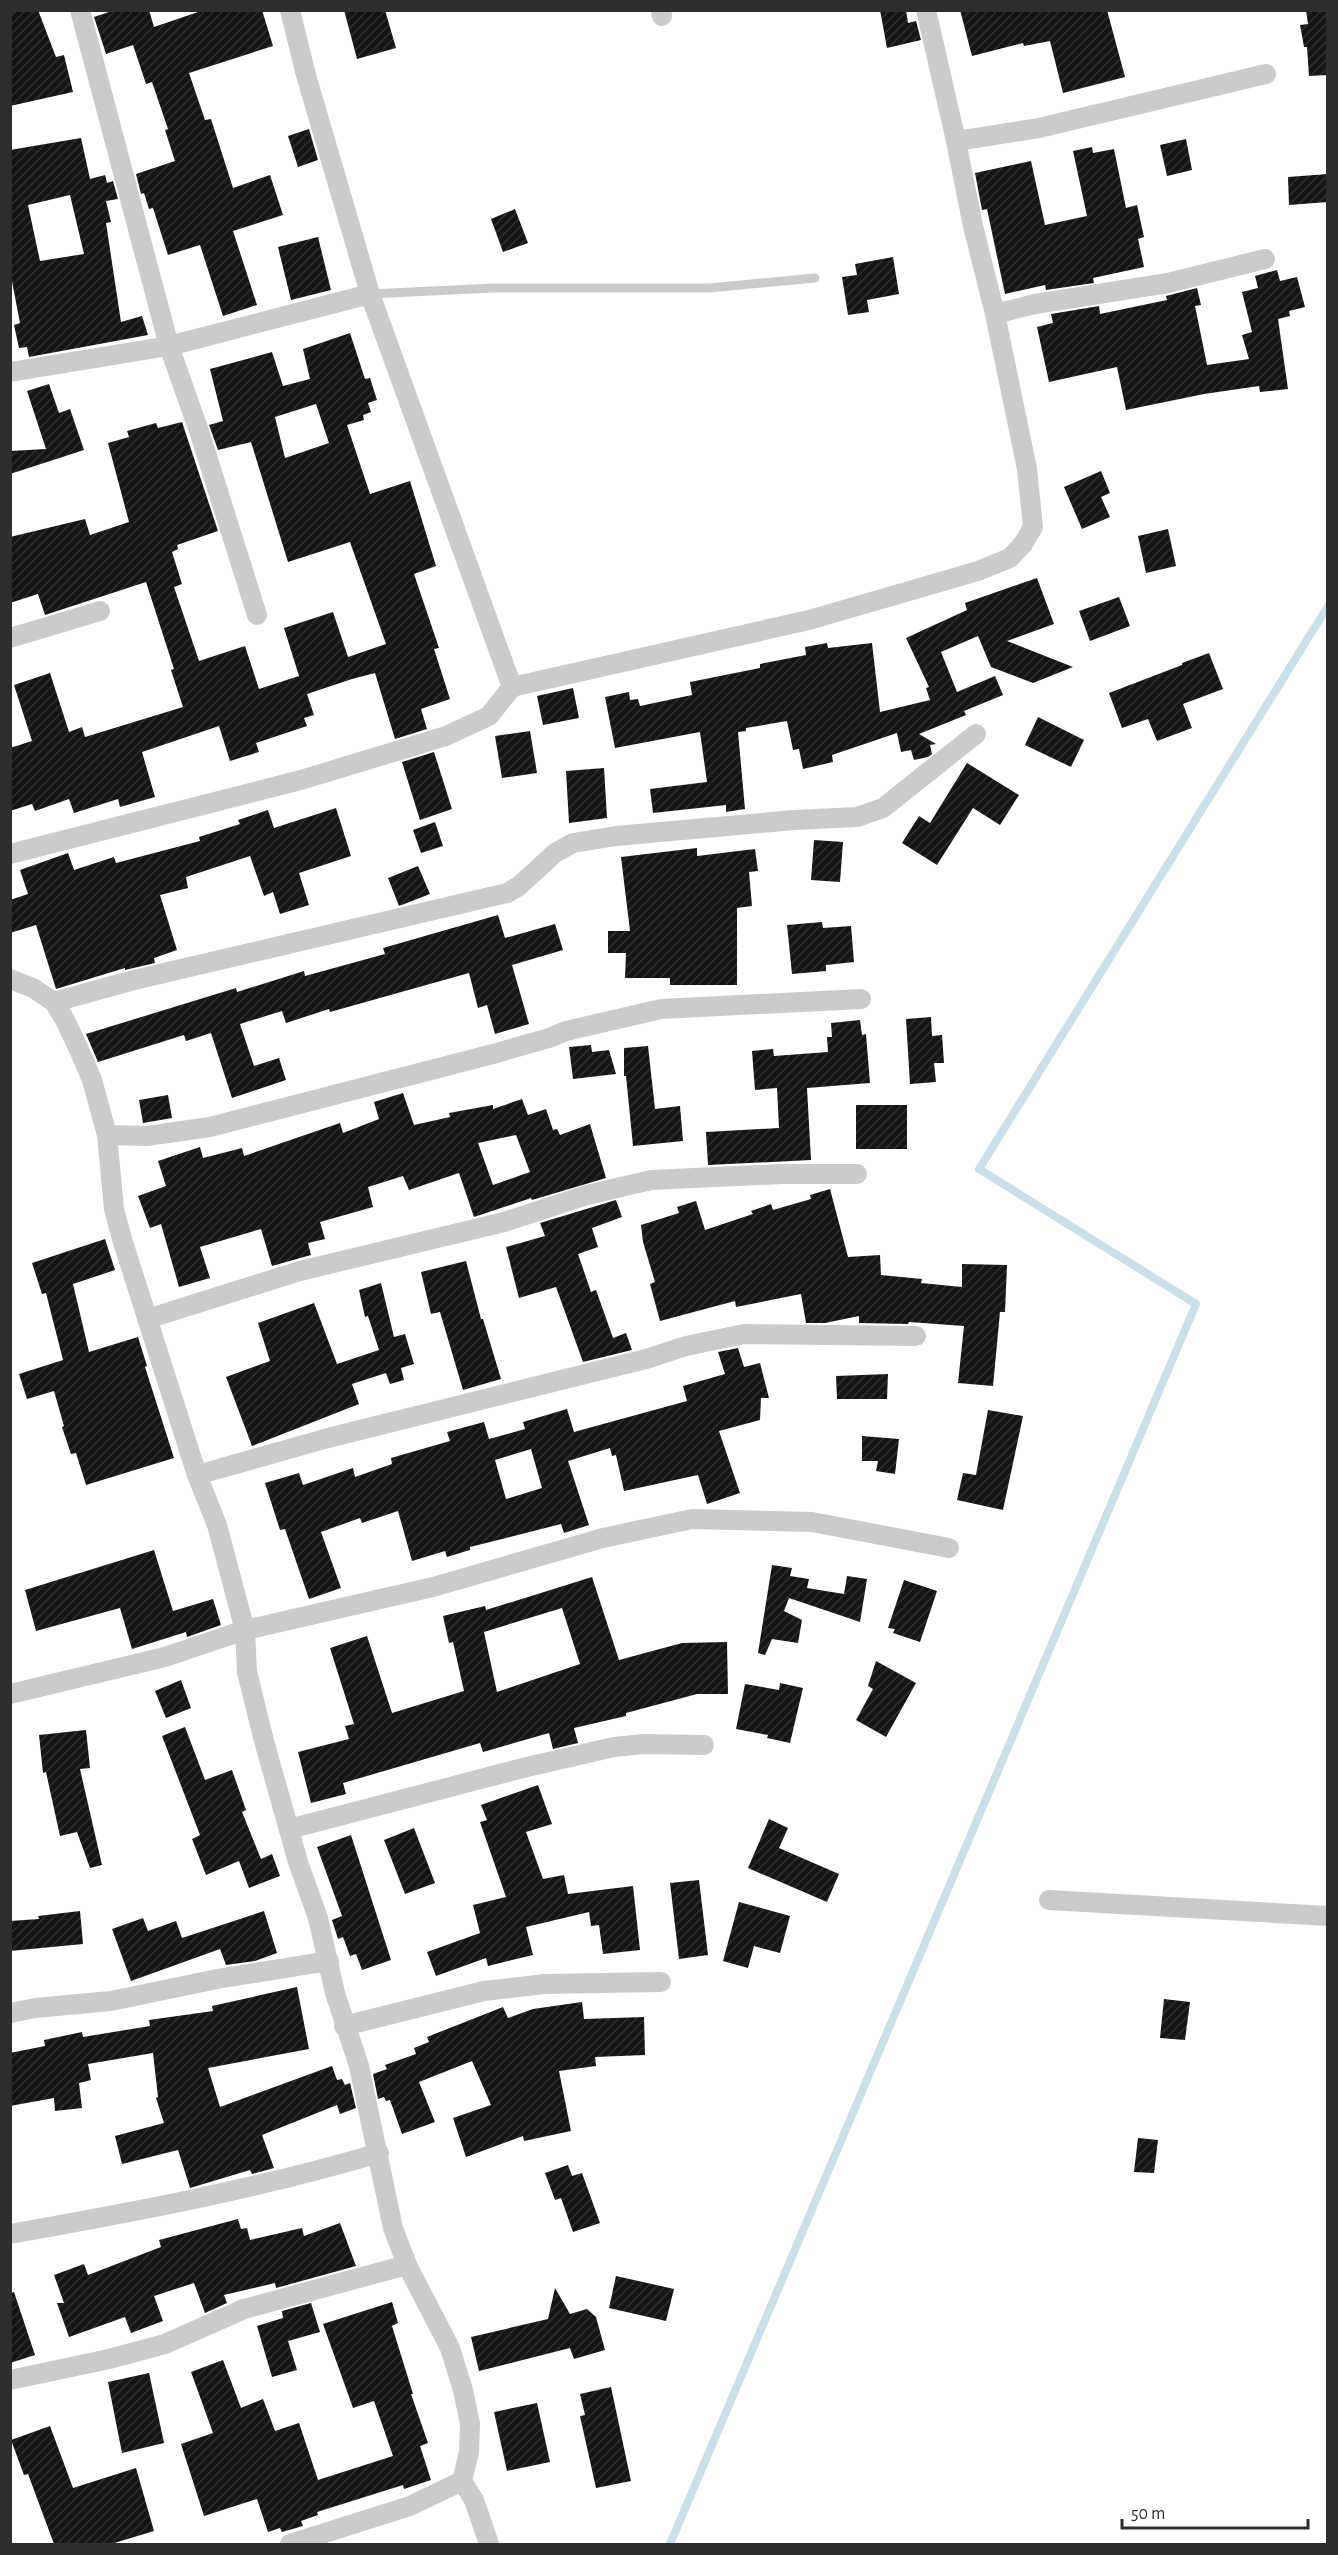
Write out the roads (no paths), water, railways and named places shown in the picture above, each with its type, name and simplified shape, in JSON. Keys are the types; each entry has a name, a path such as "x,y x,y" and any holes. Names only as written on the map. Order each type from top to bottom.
{"street":[{"path":"80,10 169,346 200,434 257,615"},
{"path":"290,10 306,75 369,294 512,687"},
{"path":"10,854 301,780 446,736 489,716 512,687 809,620 978,571 1010,558 1023,544 1033,527 1027,469 996,314 973,226 926,10"},
{"path":"956,141 1039,128 1266,74"},
{"path":"996,314 1035,304 1168,283 1265,259"},
{"path":"10,372 169,346 369,294"},
{"path":"10,638 100,611"},
{"path":"54,1002 134,980 507,893 532,876 555,854 573,843 699,829 857,817 883,808 976,734"},
{"path":"10,979 33,988 54,1002 65,1020 92,1080 106,1135 114,1209 147,1319 217,1526 245,1630 248,1672 289,1829 318,1918 344,2026 359,2066 393,2228 407,2265 450,2348 463,2390 470,2424 469,2452 462,2481 474,2500 489,2544"},
{"path":"106,1135 147,1136 210,1127 493,1054 566,1031 661,1009 861,999"},
{"path":"147,1319 300,1271 504,1222 587,1195 651,1180 783,1174 857,1174"},
{"path":"198,1475 339,1436 625,1365 686,1346 744,1334 916,1336"},
{"path":"10,1694 165,1657 245,1630 434,1587 603,1538 692,1519 812,1522 949,1548"},
{"path":"289,1829 527,1767 614,1747 644,1744 704,1745"},
{"path":"1049,1900 1328,1916"},
{"path":"10,2013 111,2001 218,1979 329,1961"},
{"path":"344,2026 484,1991 544,1984 661,1982"},
{"path":"10,2234 139,2211 329,2168 379,2153"},
{"path":"10,2380 109,2359 165,2344 244,2309 407,2265"},
{"path":"290,2544 411,2506 462,2481"}],"lane":[{"path":"369,294 493,288 709,288 815,278"}],"waterway":[{"path":"670,2544 1196,1304 979,1169 1328,606"}]}
